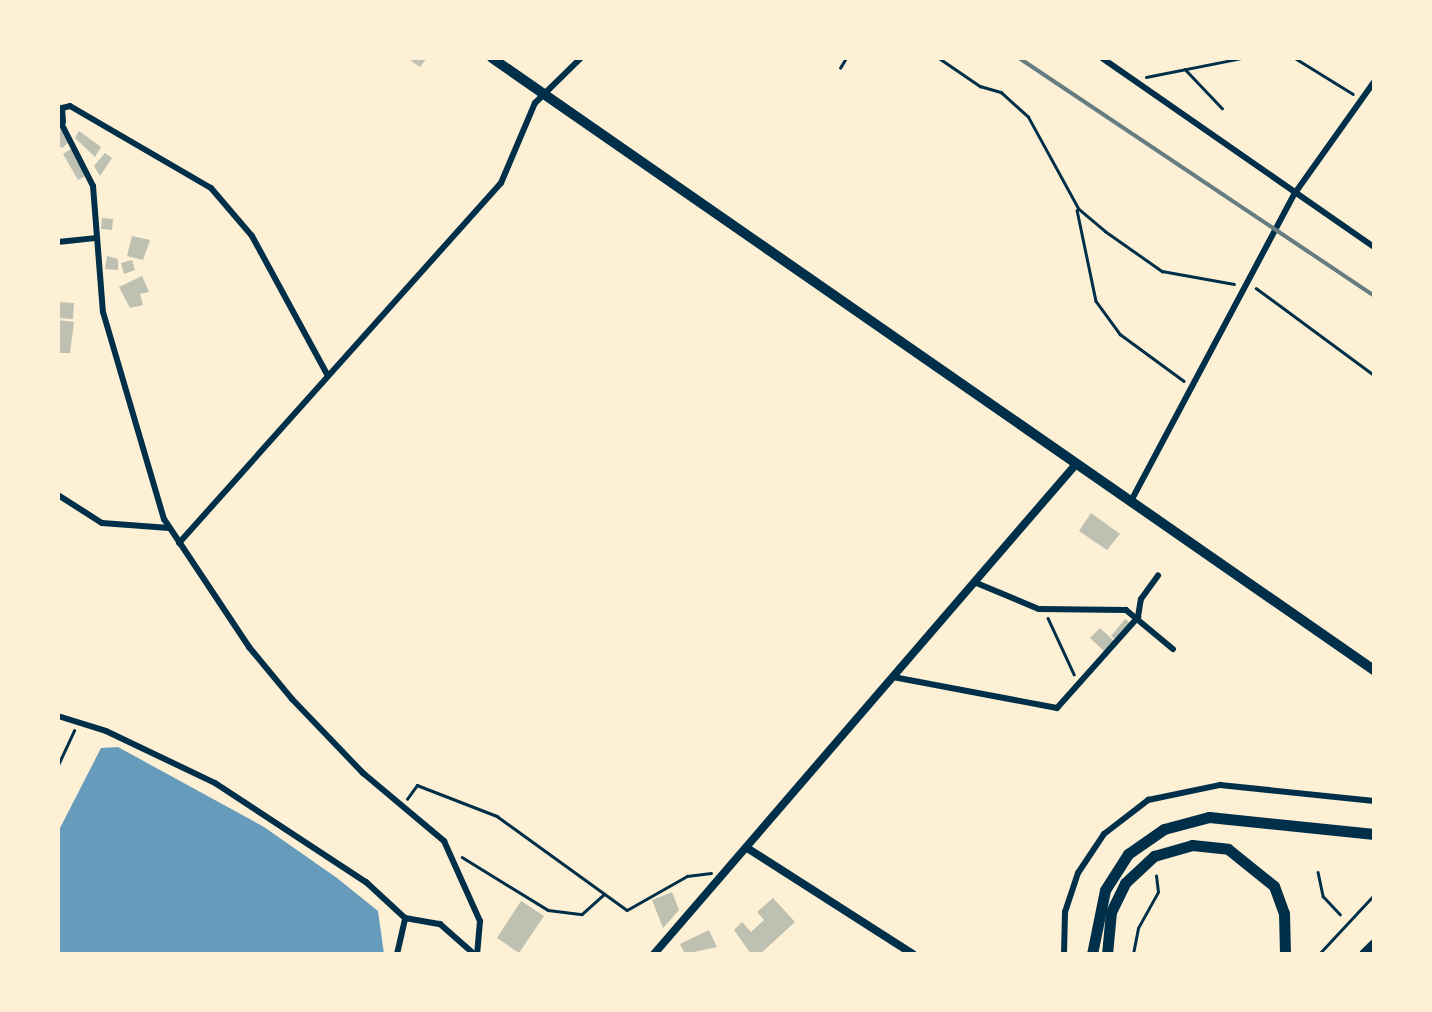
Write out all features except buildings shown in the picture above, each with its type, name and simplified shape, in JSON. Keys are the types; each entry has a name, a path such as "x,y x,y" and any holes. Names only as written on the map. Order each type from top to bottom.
{"highway":[{"path":"1092,954 1106,890 1128,854 1164,829 1208,817 1374,834"},
{"path":"1107,954 1112,912 1125,883 1154,856 1192,845 1228,850 1274,886 1284,914 1285,954"},
{"path":"1364,954 1374,944"}],"main road":[{"path":"492,58 1374,670"}],"street":[{"path":"179,544 501,183 543,93 581,58"},
{"path":"1102,58 1374,247"},
{"path":"1131,501 1189,384 1296,193 1374,82"},
{"path":"328,376 252,236 211,188 70,106 62,108 60,120 93,186 103,312 168,528 292,699 448,848 480,921 476,954"},
{"path":"58,242 95,238"},
{"path":"654,954 1076,464"},
{"path":"58,495 102,523 168,528"},
{"path":"893,677 1045,709 1057,708 1138,617 1141,599 1158,576"},
{"path":"974,582 1042,609 1109,606 1138,617 1173,649"},
{"path":"58,716 229,792 366,882 405,918 440,924 476,954"},
{"path":"1064,954 1066,912 1078,873 1104,834 1148,800 1220,785 1374,801"},
{"path":"747,848 913,954"},
{"path":"396,954 405,918"}],"lane":[{"path":"1318,954 1374,895"}],"path":[{"path":"840,68 846,58"},
{"path":"939,58 980,86 1000,92 1028,116 1079,208 1162,271 1245,284 1374,375"},
{"path":"1133,81 1242,58"},
{"path":"1295,58 1363,100"},
{"path":"1184,68 1222,108"},
{"path":"1079,208 1073,213 1096,301 1120,334 1189,384"},
{"path":"1042,609 1064,643 1078,686"},
{"path":"58,765 78,722"},
{"path":"403,805 417,785 496,816 627,910 687,876 722,876"},
{"path":"58,792 58,801"},
{"path":"448,848 548,910 582,914 603,896"},
{"path":"1318,872 1322,896 1340,914"},
{"path":"1133,954 1138,928 1158,892 1156,876"}],"water":[{"path":"118,747 264,827 337,878 378,911 384,954 58,954 58,832 101,748"}],"railway":[{"path":"1019,58 1374,296"}]}
